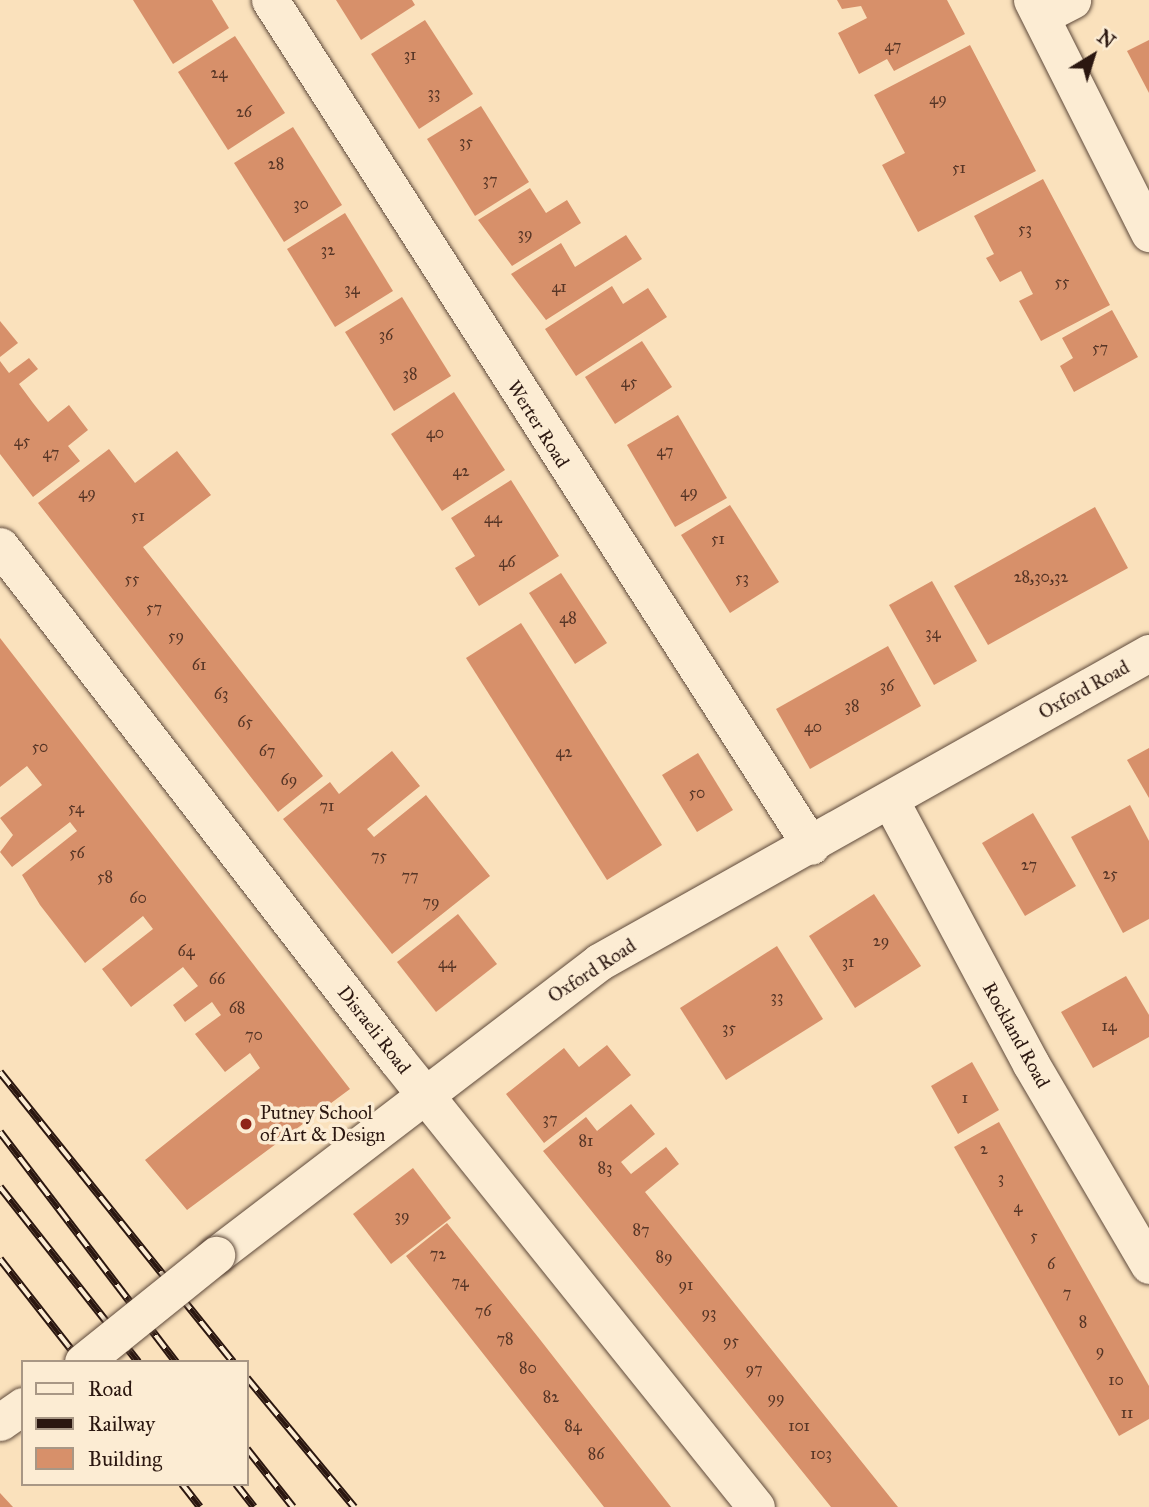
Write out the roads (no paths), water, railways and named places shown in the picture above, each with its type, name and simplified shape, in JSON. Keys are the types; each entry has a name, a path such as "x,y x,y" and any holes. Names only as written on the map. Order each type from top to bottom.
{"street":[{"name":"Werter Road","path":"270,0 811,846"},
{"path":"1048,5 1149,233"},
{"name":"Disraeli Road","path":"0,546 427,1093 756,1507"},
{"name":"Oxford Road","path":"85,1360 216,1255 599,962 811,846 1149,653"},
{"name":"Rockland Road","path":"890,800 1031,1064 1149,1265"},
{"path":"0,1422 21,1407"}],"railway":[{"path":"0,1072 231,1360"},
{"path":"0,1132 174,1360"},
{"path":"0,1187 136,1360"},
{"path":"0,1259 79,1360"},
{"path":"248,1379 354,1507"},
{"path":"248,1450 293,1507"},
{"path":"184,1486 200,1507"},
{"path":"238,1486 254,1507"}],"place":[{"name":"Putney School of Art & Design","path":"246,1124"}]}
